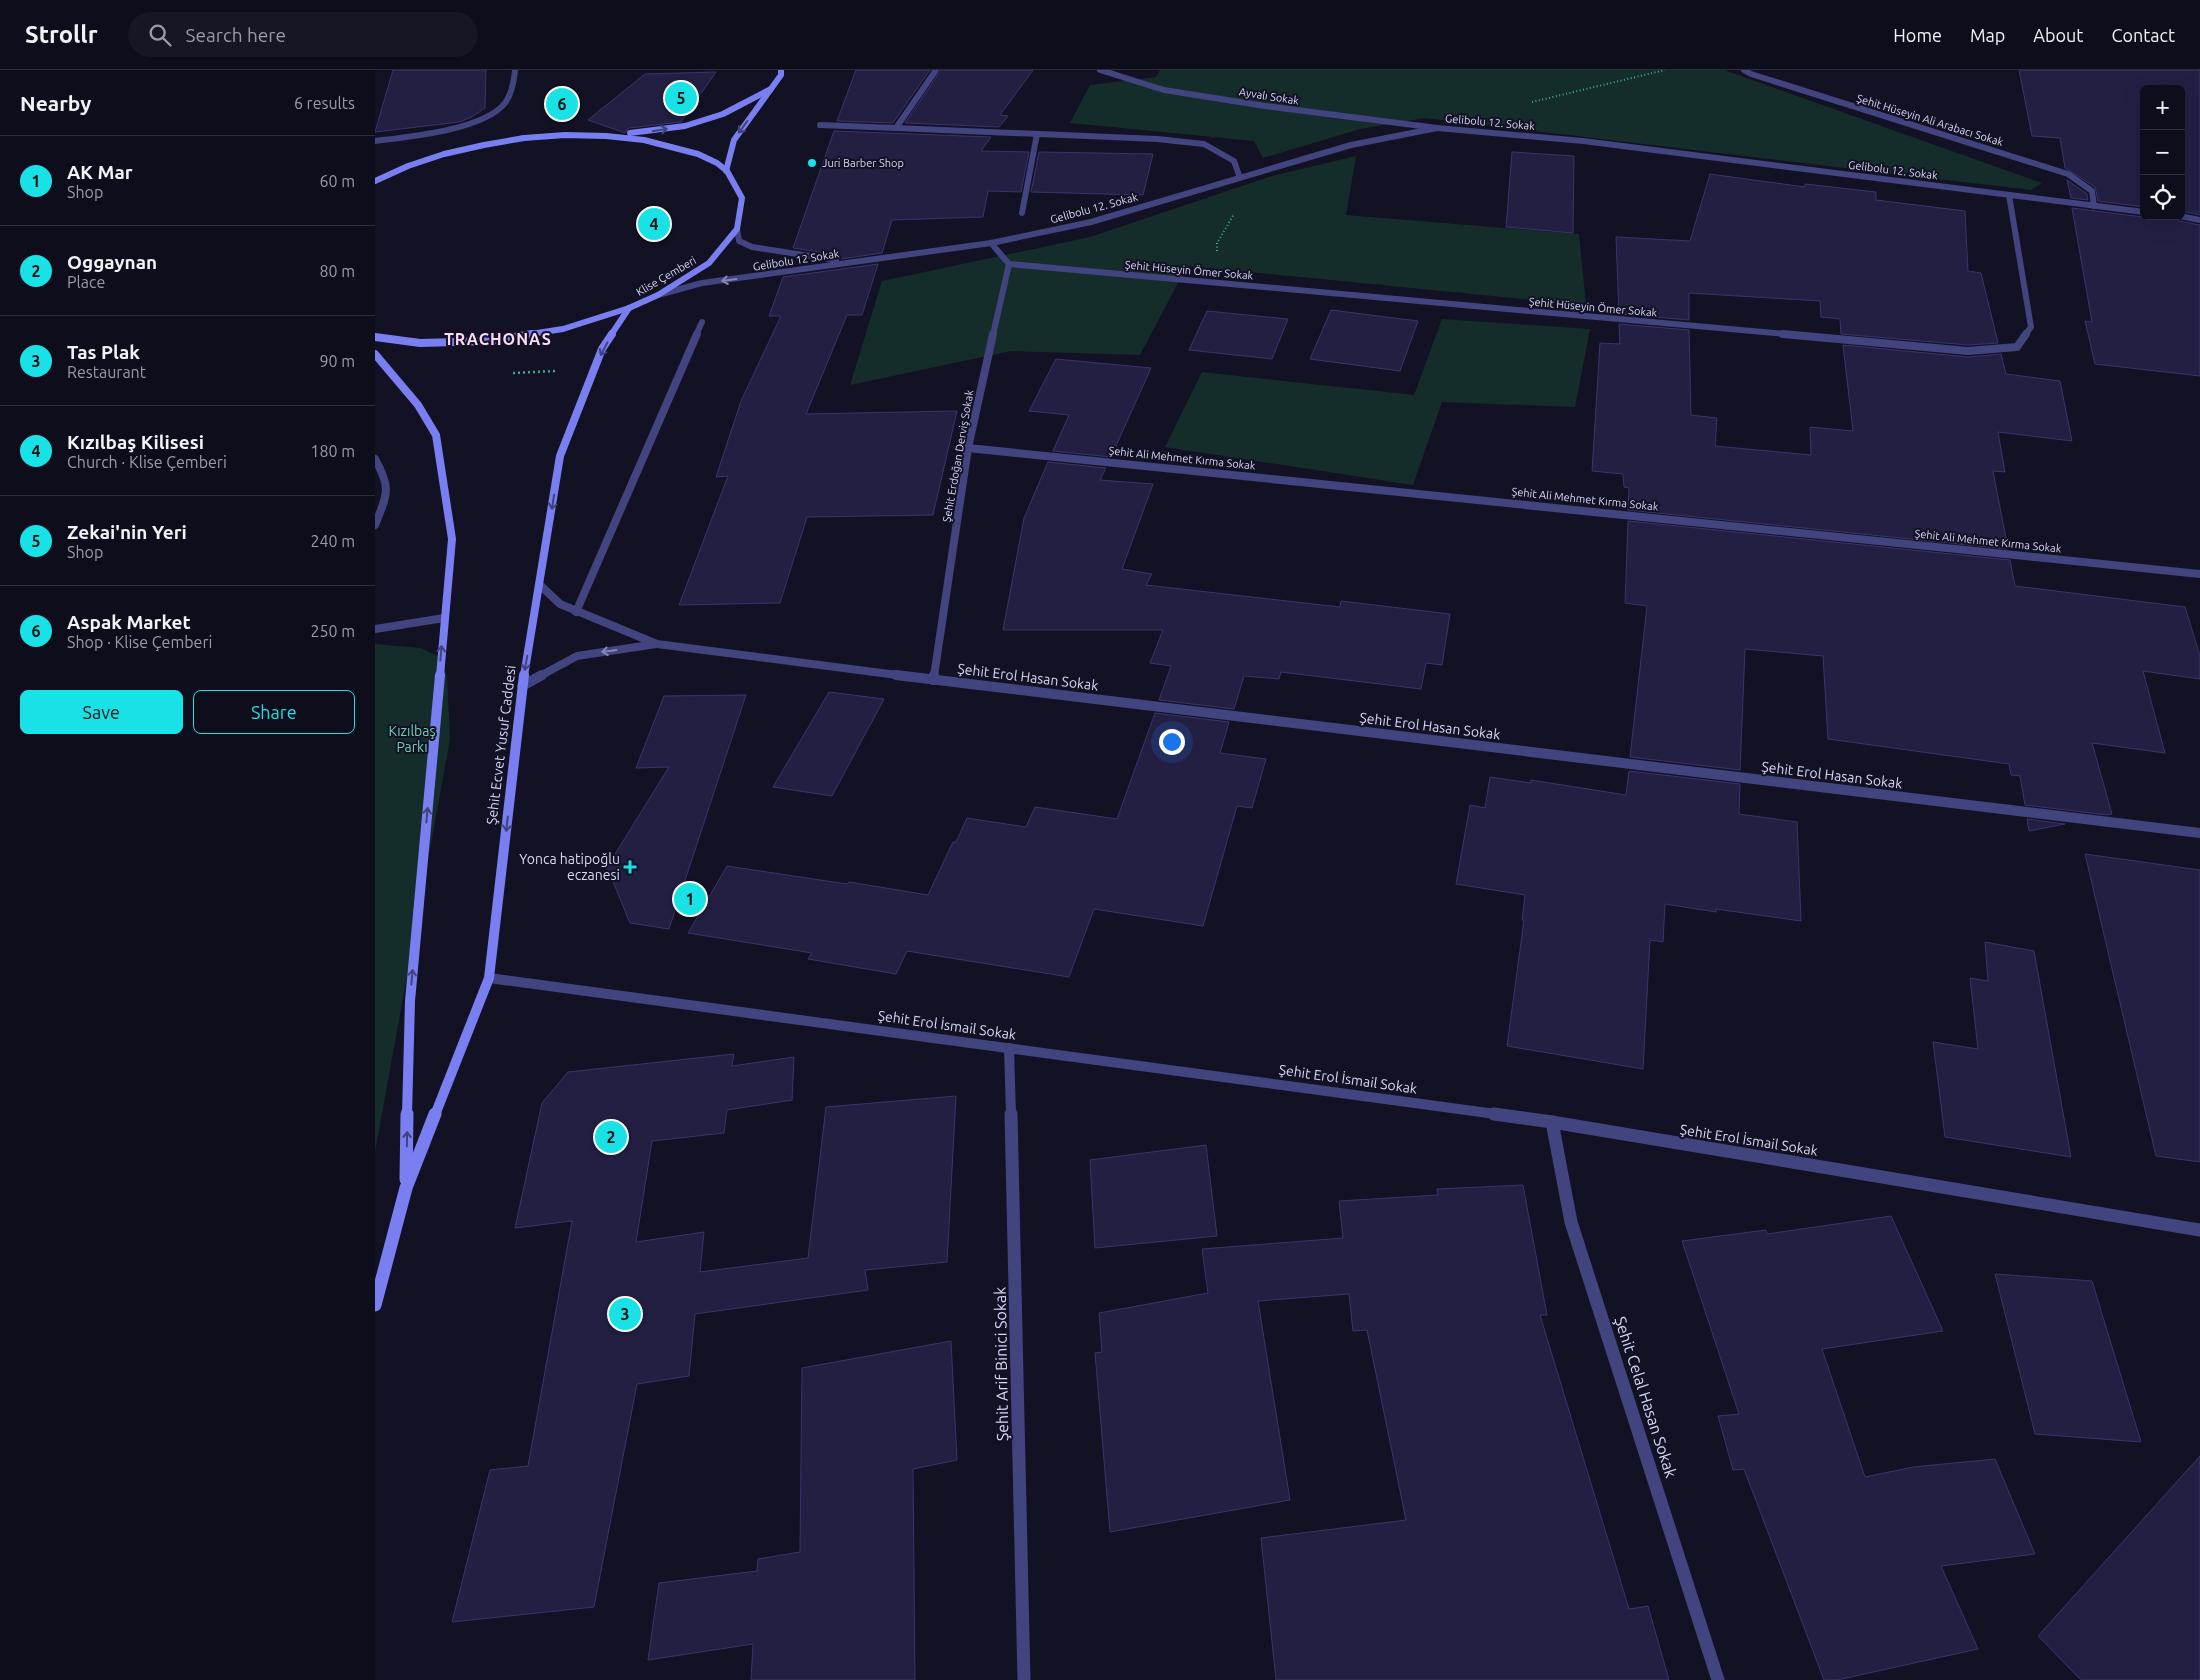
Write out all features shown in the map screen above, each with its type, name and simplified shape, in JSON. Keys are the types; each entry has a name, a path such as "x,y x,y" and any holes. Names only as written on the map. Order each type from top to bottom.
{"main road":[{"path":"726,171 734,140 781,75 781,70"},
{"path":"375,181 440,156 498,143 556,136 611,135 685,126 723,114 771,89"},
{"path":"611,135 659,142 697,153 726,171 742,198 737,229"},
{"name":"Klise Çemberi","path":"375,337 420,343 491,341 563,329 629,308 658,295 709,263 737,229"},
{"name":"Şehit Ecvet Yusuf Caddesi","path":"375,1305 406,1188 489,978 522,686 560,456 602,349 629,308"},
{"name":"Şehit Ecvet Yusuf Caddesi","path":"375,354 418,405 436,436 452,538 410,1001 406,1188"}],"street":[{"path":"375,141 439,131 484,120 505,104 514,79 515,70"},
{"path":"896,128 937,70"},
{"name":"Ayvalı Sokak","path":"1099,70 1164,90 1364,120 1437,128"},
{"name":"Şehit Hüseyin Ali Arabacı Sokak","path":"1744,70 1751,74 2068,174 2092,191 2094,206"},
{"path":"820,125 1157,139 1204,144 1234,161 1240,178"},
{"name":"Gelibolu 12. Sokak","path":"847,262 991,243 1091,222 1351,145 1437,128 1583,141 2140,212"},
{"path":"1022,213 1037,134"},
{"name":"Şehit Hüseyin Ömer Sokak","path":"1009,264 1968,351 2017,347 2031,327 2009,195"},
{"path":"2185,217 2200,220"},
{"name":"Gelibolu 12 Sokak","path":"737,229 739,241 752,247 847,262"},
{"path":"991,243 1009,264"},
{"name":"Gelibolu 12 Sokak","path":"658,295 702,283 847,262"},
{"name":"Şehit Erdoğan Derviş Sokak","path":"933,680 968,448 1009,264"},
{"path":"576,612 702,322"},
{"name":"Şehit Ali Mehmet Kırma Sokak","path":"968,448 2200,574"},
{"path":"375,458 384,475 387,495 375,525"},
{"path":"375,476 384,475"},
{"name":"Şehit Erol Hasan Sokak","path":"540,584 560,604 657,644 933,680 2200,833"},
{"path":"375,629 444,618"},
{"name":"Şehit Erol Hasan Sokak","path":"522,686 577,656 657,644"},
{"name":"Şehit Erol İsmail Sokak","path":"489,978 1552,1122 2200,1230"},
{"name":"Şehit Arif Binici Sokak","path":"1009,1048 1024,1680"},
{"name":"Şehit Celal Hasan Sokak","path":"1552,1122 1571,1222 1718,1680"}],"path":[{"path":"1523,104 1665,70"},
{"path":"1218,283 1217,243 1240,205 1240,178"}],"green space":[{"path":"1160,70 1724,70 2042,183 2031,190 1425,118 1360,129 1263,158 1254,141 1070,123 1090,85 1156,77"},
{"path":"1356,156 1346,215 1579,234 1586,305 1187,266 1140,355 1011,351 850,385 882,281 1090,237 1272,176"},
{"path":"1442,319 1590,329 1575,407 1442,402 1413,485 1165,447 1202,372 1414,395"},
{"name":"Kızılbaş Parkı","path":"375,644 420,648 443,658 447,679 450,739 375,1152"}],"building":[{"path":"393,70 486,70 485,108 472,117 459,122 375,132"},
{"path":"856,70 930,70 893,123 837,121"},
{"path":"941,70 1033,70 1000,115 1008,116 999,127 905,123"},
{"path":"2019,70 2200,70 2200,215 2185,212 2185,85 2140,85 2140,206 2098,201 2095,187 2065,168 2060,138 2032,136"},
{"path":"716,72 681,122 629,128 625,133 588,120 645,74"},
{"path":"834,131 991,137 981,151 1029,152 1021,192 988,191 983,217 892,220 882,253 841,259 837,255 793,248"},
{"path":"1039,152 1153,154 1143,195 1031,192"},
{"path":"1512,152 1574,156 1573,233 1506,227"},
{"path":"1710,174 1805,187 1805,184 1876,192 1876,200 1965,211 1968,271 1981,273 1998,343 1968,345 1841,334 1840,319 1821,317 1820,301 1689,293 1689,320 1619,314 1616,237 1690,241"},
{"path":"2067,180 2087,194 2088,200 2071,198"},
{"path":"2072,208 2140,217 2140,220 2178,220 2200,225 2200,376 2095,364 2085,321 2092,322"},
{"path":"878,264 862,315 847,315 806,414 957,411 933,515 807,517 780,603 679,605 728,476 716,477 741,401 781,316 769,316 783,277"},
{"path":"1331,310 1418,321 1400,371 1310,359"},
{"path":"1207,311 1288,319 1272,359 1189,350"},
{"path":"1619,324 1689,330 1691,415 1717,418 1715,446 1811,455 1810,427 1853,431 1843,345 1968,357 2001,354 2006,374 2060,381 2072,441 1998,432 2005,472 1993,471 2008,549 1628,510 1629,488 1624,487 1623,474 1592,471 1600,343 1620,344"},
{"path":"1056,359 1151,368 1111,457 1053,451 1069,415 1029,411"},
{"path":"1048,462 1106,468 1100,480 1153,484 1122,569 1152,574 1146,585 1340,607 1341,601 1450,614 1442,665 1426,663 1421,689 1281,672 1279,679 1244,676 1234,709 1159,700 1171,666 1150,663 1163,630 1003,630 1024,518"},
{"path":"1628,521 2010,560 2015,586 2185,607 2200,656 2200,679 2143,671 2165,753 2092,743 2112,814 2107,815 2025,805 2020,776 2011,775 2009,764 1828,739 1823,656 1745,649 1740,770 1630,757 1647,606 1625,603"},
{"path":"829,692 884,699 832,796 773,787"},
{"path":"746,695 669,929 630,923 607,867 669,767 636,768 664,696"},
{"path":"1155,713 1229,722 1220,753 1266,759 1252,808 1237,806 1203,926 1094,909 1069,977 907,951 896,974 808,959 812,953 688,933 727,866 847,884 849,882 928,895 953,842 956,842 967,818 1026,827 1035,807 1117,819"},
{"path":"1629,771 1740,784 1739,814 1797,822 1801,921 1716,909 1716,912 1665,904 1663,942 1650,940 1643,1069 1507,1046 1524,920 1522,920 1525,895 1456,884 1470,805 1485,808 1490,777 1531,783 1531,780 1626,795"},
{"path":"2027,819 2065,824 2029,831"},
{"path":"2085,854 2200,870 2200,1162 2156,1156"},
{"path":"1985,942 2034,951 2071,1157 1945,1137 1933,1042 1978,1049 1970,978 1988,981"},
{"path":"734,1054 732,1066 794,1057 792,1100 727,1110 724,1133 652,1141 636,1242 704,1232 700,1272 808,1258 826,1107 956,1096 947,1262 865,1270 868,1290 695,1314 689,1376 637,1384 594,1607 452,1622 490,1470 528,1466 572,1221 515,1228 542,1103 568,1072"},
{"path":"1206,1145 1217,1236 1095,1248 1090,1160"},
{"path":"1523,1185 1547,1315 1540,1315 1629,1609 1648,1606 1669,1680 1276,1680 1261,1538 1406,1520 1367,1330 1353,1331 1349,1294 1258,1301 1290,1500 1110,1532 1095,1353 1102,1352 1099,1313 1208,1293 1202,1249 1343,1238 1339,1201 1438,1195 1437,1189"},
{"path":"1891,1216 1943,1331 1822,1349 1865,1477 1913,1467 1995,1459 2035,1554 1941,1566 1978,1649 1837,1680 1824,1680 1744,1469 1733,1470 1718,1416 1739,1414 1682,1241 1766,1230 1767,1234"},
{"path":"1995,1274 2092,1281 2141,1442 2035,1434"},
{"path":"951,1341 957,1460 913,1469 915,1680 751,1680 753,1644 648,1660 659,1583 757,1571 758,1559 800,1552 802,1368"},
{"path":"2200,1456 2200,1680 2081,1680 2038,1636"}],"place":[{"name":"Zekai'nin Yeri","path":"681,98"},
{"name":"Aspak Market","path":"562,104"},
{"name":"Juri Barber Shop","path":"812,163"},
{"name":"Kızılbaş Kilisesi","path":"654,224"},
{"name":"Yonca hatipoğlu eczanesi","path":"630,867"},
{"name":"AK Mar","path":"690,899"},
{"name":"Oggaynan","path":"611,1137"},
{"name":"Tas Plak","path":"625,1314"}],"district":[{"name":"TRACHONAS","path":"498,339"}]}
